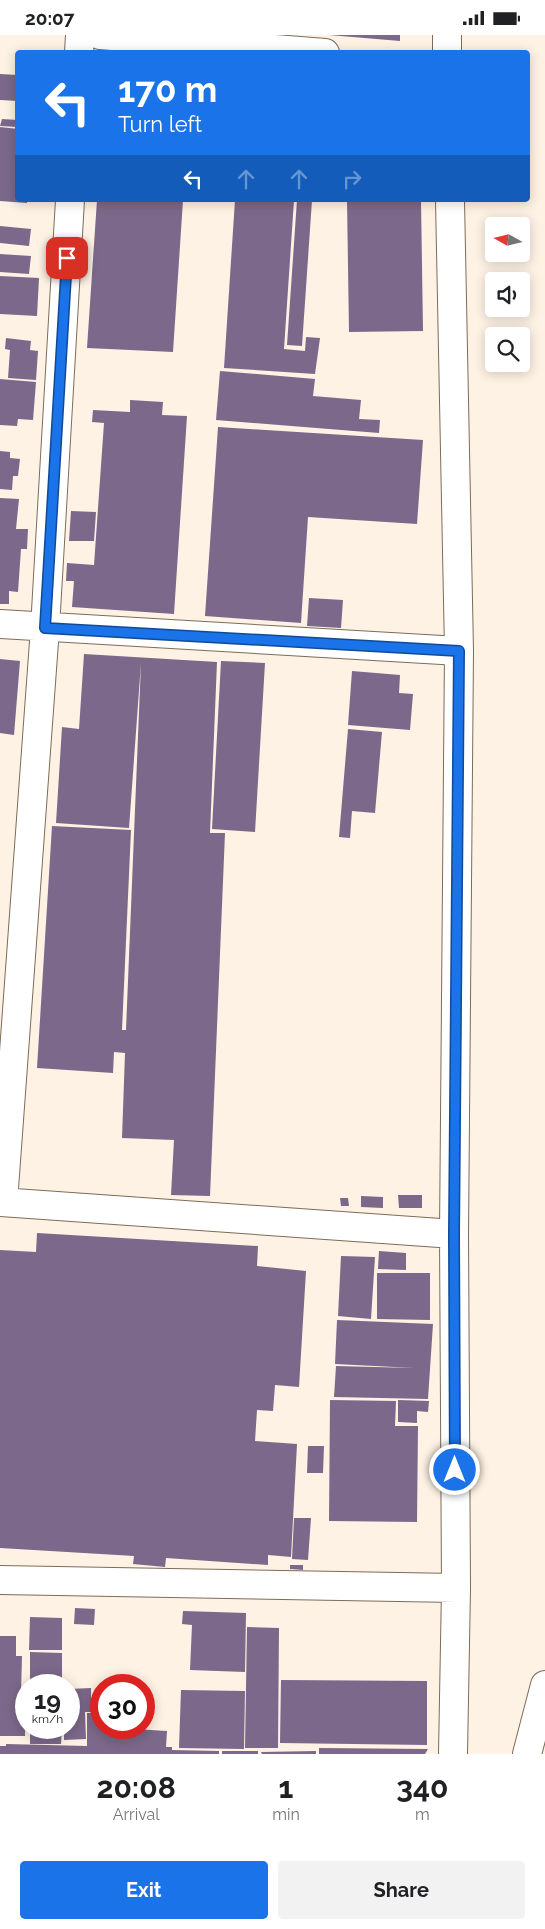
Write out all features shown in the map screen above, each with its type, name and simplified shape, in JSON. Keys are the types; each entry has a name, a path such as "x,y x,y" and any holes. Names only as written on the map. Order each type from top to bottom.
{"street":[{"path":"79,50 80,35"},
{"path":"100,35 288,50"},
{"path":"447,35 447,50"},
{"path":"70,202 45,628 2,1202 454,1234"},
{"path":"450,202 459,651 454,1234 456,1588 452,1754"},
{"path":"0,624 459,651"},
{"path":"0,1580 456,1588"},
{"path":"527,1754 545,1685"}],"building":[{"path":"329,35 400,35 400,41"},
{"path":"0,74 15,75 15,101 0,100"},
{"path":"2,119 15,120 15,127 0,126"},
{"path":"0,127 15,129 15,202 27,203 0,201"},
{"path":"97,202 183,202 173,352 87,348"},
{"path":"235,202 294,202 284,349 305,351 306,337 320,338 315,374 224,368"},
{"path":"297,202 312,202 302,346 287,345"},
{"path":"347,202 421,202 423,331 349,332"},
{"path":"0,226 31,229 29,246 0,243"},
{"path":"0,254 31,256 29,274 0,272"},
{"path":"0,276 39,278 37,316 0,314"},
{"path":"6,338 31,341 30,350 38,351 36,380 8,378 10,350 5,349"},
{"path":"220,371 315,379 313,396 361,400 359,419 380,420 379,433 216,420"},
{"path":"0,379 36,382 33,420 18,419 17,426 0,425"},
{"path":"130,400 163,402 162,415 187,416 174,614 72,607 74,581 66,581 67,563 94,565 104,423 92,422 93,410 130,412"},
{"path":"218,427 423,440 417,524 308,517 301,623 205,616"},
{"path":"0,451 10,452 10,458 20,459 18,476 13,476 12,490 0,489"},
{"path":"0,498 19,499 16,529 28,529 27,549 21,549 18,592 9,591 9,604 0,604"},
{"path":"71,511 96,512 94,541 69,541"},
{"path":"309,598 343,600 341,628 307,626"},
{"path":"84,654 217,662 210,833 225,833 210,1196 171,1195 174,1140 122,1138 125,1053 114,1052 113,1073 37,1068 52,826 131,830 122,1030 126,1030 141,663 129,828 56,823 62,727 79,729"},
{"path":"0,659 20,661 14,735 0,733"},
{"path":"221,661 265,663 255,832 212,829"},
{"path":"352,671 400,675 399,693 413,694 410,730 348,725"},
{"path":"348,729 382,732 375,813 352,811 350,838 339,837"},
{"path":"398,1195 422,1195 422,1208 399,1208"},
{"path":"361,1196 383,1197 383,1208 361,1207"},
{"path":"340,1198 348,1198 349,1206 341,1206"},
{"path":"37,1233 258,1246 257,1266 306,1271 299,1387 275,1385 273,1411 257,1410 255,1441 297,1444 291,1557 268,1555 268,1565 166,1558 165,1567 133,1564 134,1556 0,1548 0,1250 36,1252"},
{"path":"379,1251 406,1253 406,1270 378,1269"},
{"path":"341,1256 375,1257 371,1319 338,1316"},
{"path":"377,1273 430,1273 430,1320 377,1319"},
{"path":"337,1320 433,1324 428,1399 334,1397 336,1366 414,1368 335,1364"},
{"path":"330,1400 396,1401 395,1426 418,1426 417,1522 329,1521"},
{"path":"398,1400 429,1401 428,1412 417,1411 417,1423 398,1422"},
{"path":"308,1446 324,1446 323,1473 307,1473"},
{"path":"294,1518 311,1518 308,1560 292,1559"},
{"path":"290,1565 303,1565 303,1570 290,1569"},
{"path":"75,1608 95,1609 94,1625 74,1624"},
{"path":"183,1611 246,1613 245,1672 190,1670 192,1625 182,1624"},
{"path":"30,1617 62,1618 62,1650 29,1650"},
{"path":"247,1627 279,1628 278,1748 245,1748"},
{"path":"0,1636 16,1636 16,1656 22,1656 22,1674 15,1674 15,1736 0,1736"},
{"path":"30,1652 62,1653 62,1674 30,1674"},
{"path":"281,1680 427,1681 427,1745 280,1743"},
{"path":"80,1688 90,1688 90,1712 85,1712 86,1739 64,1740 80,1739"},
{"path":"181,1690 245,1691 244,1749 179,1748"},
{"path":"87,1713 90,1713 90,1739 155,1739 155,1730 167,1731 166,1747 172,1747 172,1750 219,1751 219,1754 0,1754 0,1746 6,1746 6,1744 87,1746"},
{"path":"30,1739 61,1739 61,1744 30,1744"},
{"path":"319,1748 428,1749 425,1754 319,1754"},
{"path":"222,1751 258,1751 258,1754 222,1754"},
{"path":"316,1751 316,1754 262,1754 261,1752"}],"route":[{"path":"67,258 45,628 459,651 454,1234 455,1470"}]}
